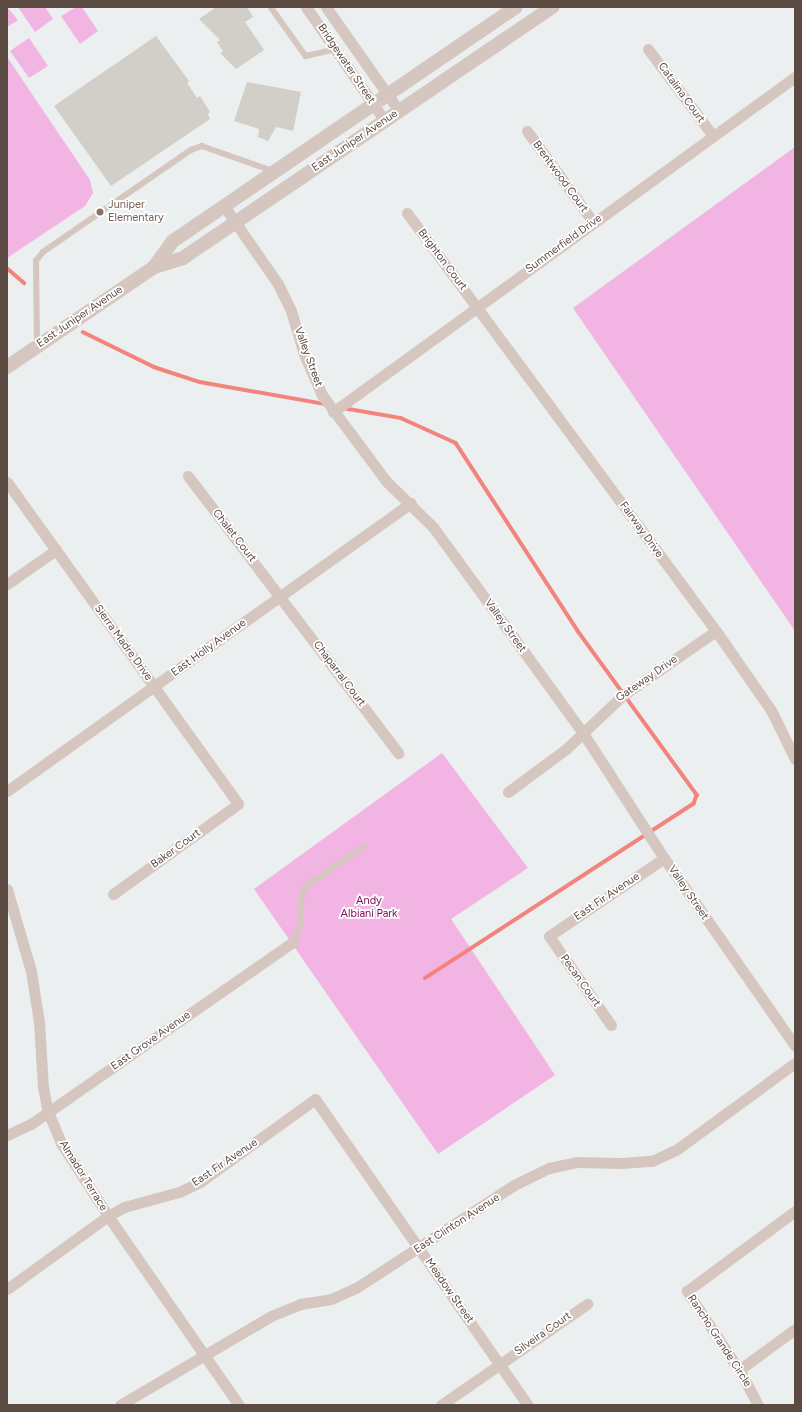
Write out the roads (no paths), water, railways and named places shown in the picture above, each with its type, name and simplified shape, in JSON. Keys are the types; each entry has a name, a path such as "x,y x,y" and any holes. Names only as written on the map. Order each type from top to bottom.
{"street":[{"name":"Bridgewater Street","path":"306,7 385,121"},
{"name":"Bridgewater Street","path":"326,7 399,111"},
{"name":"East Juniper Avenue","path":"154,267 173,241 516,7"},
{"name":"East Juniper Avenue","path":"7,367 154,267 183,258 553,7"},
{"name":"Catalina Court","path":"648,49 713,136"},
{"name":"Summerfield Drive","path":"333,412 795,77"},
{"name":"Brentwood Court","path":"527,131 593,222"},
{"name":"Valley Street","path":"224,206 278,284 291,311 314,378 333,412 386,481 411,503 433,527 583,733 664,858 795,1046"},
{"name":"Brighton Court","path":"407,213 477,307"},
{"name":"Fairway Drive","path":"477,307 716,631 771,710 795,759"},
{"name":"Chalet Court","path":"188,476 281,595"},
{"name":"Sierra Madre Drive","path":"7,482 238,804"},
{"name":"East Holly Avenue","path":"7,791 155,687 411,503"},
{"path":"7,584 56,550"},
{"name":"Chaparral Court","path":"281,595 398,753"},
{"name":"Gateway Drive","path":"508,792 543,768 622,696 716,631"},
{"name":"Baker Court","path":"113,894 238,804"},
{"name":"East Fir Avenue","path":"549,936 664,858"},
{"name":"Almador Terrace","path":"7,889 31,971 39,1022 43,1086 48,1112 61,1143 108,1216 239,1405"},
{"name":"Pecan Court","path":"549,936 611,1025"},
{"name":"East Grove Avenue","path":"7,1135 31,1124 293,942"},
{"name":"East Clinton Avenue","path":"120,1405 271,1316 300,1304 331,1299 356,1288 419,1249 514,1186 549,1168 577,1162 621,1164 652,1160 676,1150 795,1063"},
{"name":"East Fir Avenue","path":"7,1289 108,1216 124,1207 178,1192 200,1182 315,1099"},
{"name":"Meadow Street","path":"315,1099 528,1405"},
{"name":"Rancho Grande Circle","path":"758,1405 739,1370 687,1291 795,1211"},
{"name":"Silveira Court","path":"442,1405 587,1304"},
{"path":"739,1370 795,1329"}],"lane":[{"path":"271,7 306,56 336,49"},
{"path":"37,346 36,261 43,252 191,150 202,146 275,172"},
{"path":"293,942 300,927 302,894 306,886 363,847"}],"waterway":[{"path":"7,268 24,283"},
{"path":"83,332 154,367 200,382 325,404"},
{"path":"343,408 401,418 456,443 578,631 697,795 694,804 426,978"}],"place":[{"name":"Juniper Elementary","path":"100,212"}],"park label":[{"name":"Andy Albiani Park","path":"369,908"}]}
